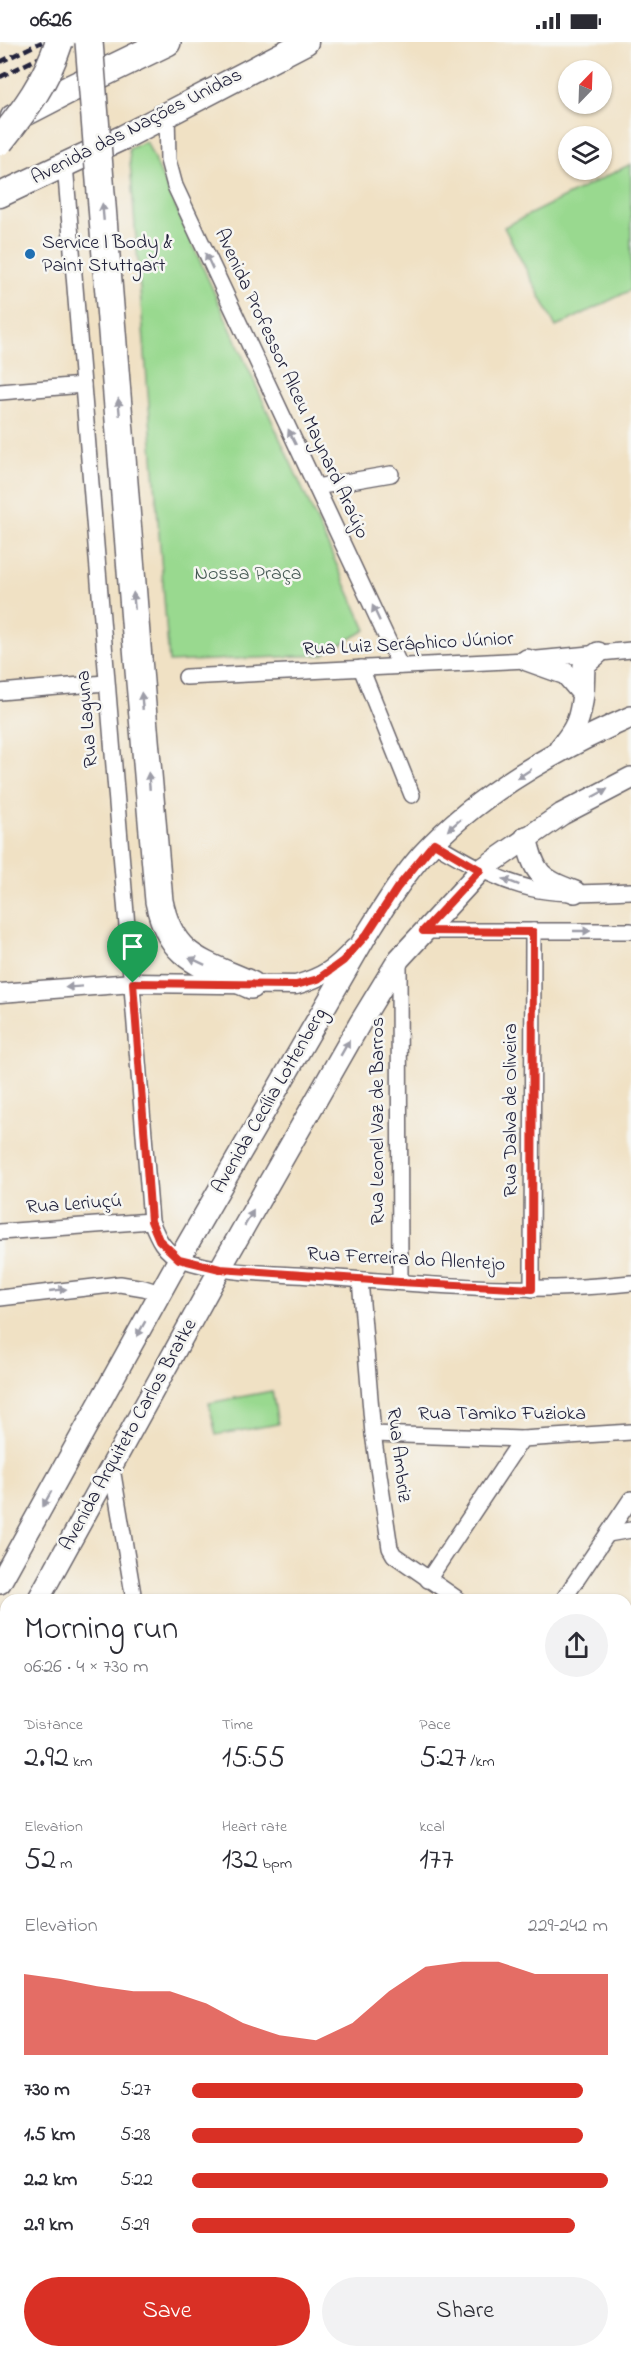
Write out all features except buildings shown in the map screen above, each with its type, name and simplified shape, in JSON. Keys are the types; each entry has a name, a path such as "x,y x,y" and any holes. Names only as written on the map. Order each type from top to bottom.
{"highway":[{"path":"0,141 30,103 59,42"},
{"path":"89,42 159,901 163,919 170,934 184,954 251,985"},
{"path":"0,126 167,42"},
{"name":"Avenida das Nações Unidas","path":"0,195 124,137 306,42"}],"main road":[{"path":"554,754 573,732 579,719 584,665 598,653"},
{"path":"527,660 566,674 583,693"},
{"name":"Avenida Cecília Lottenberg","path":"179,1259 367,934 397,888 434,843 474,808 554,754 631,717"},
{"name":"Avenida Cecília Lottenberg","path":"220,1269 399,959 480,870 562,814 631,778"},
{"path":"526,837 538,872 546,880 575,892"},
{"name":"Avenida Arquiteto Carlos Bratke","path":"0,1584 179,1259"},
{"name":"Avenida Arquiteto Carlos Bratke","path":"41,1594 220,1269"}],"street":[{"name":"Avenida Professor Alceu Maynard Araújo","path":"167,113 168,160 175,186 400,666"},
{"name":"Rua Laguna","path":"65,164 105,683 133,983 151,1221 159,1240 179,1259"},
{"path":"0,392 82,385"},
{"path":"316,488 391,474"},
{"name":"Rua Luiz Seráphico Júnior","path":"186,677 527,660 631,650"},
{"path":"361,668 412,795"},
{"path":"0,692 105,683"},
{"path":"434,843 480,870 539,890 631,891"},
{"path":"423,931 631,931"},
{"name":"Rua Dalva de Oliveira","path":"532,1289 533,932"},
{"path":"0,993 133,983 296,985 318,979 343,961 367,934"},
{"name":"Rua Leonel Vaz de Barros","path":"399,959 400,1282"},
{"name":"Rua Leriuçú","path":"0,1232 151,1221"},
{"name":"Rua Ferreira do Alentejo","path":"179,1259 220,1269 360,1280 532,1289 631,1283"},
{"name":"Rua Ambriz","path":"360,1280 373,1434 390,1548 394,1555 450,1594"},
{"path":"0,1298 120,1284 160,1293"},
{"name":"Rua Tamiko Fuzioka","path":"373,1434 522,1439 631,1432"},
{"path":"428,1580 522,1439"},
{"path":"112,1468 133,1594"},
{"path":"567,1594 631,1499"},
{"path":"608,1534 631,1530"}],"green space":[{"name":"Nossa Praça","path":"146,141 366,630 322,655 169,662 129,149"},
{"path":"631,164 631,290 556,327 504,227 599,180 612,180 612,173"},
{"path":"272,1391 278,1424 216,1435 209,1403"}],"railway":[{"path":"0,62 42,42"},
{"path":"0,77 71,42"}],"place":[{"name":"Service | Body & Paint Stuttgart","path":"30,254"}],"route":[{"path":"434,843 480,870 423,931 533,932 532,1289 220,1269 179,1259 159,1240 151,1221 133,983 296,985 318,979 343,961 367,934 397,888 434,843"}]}
